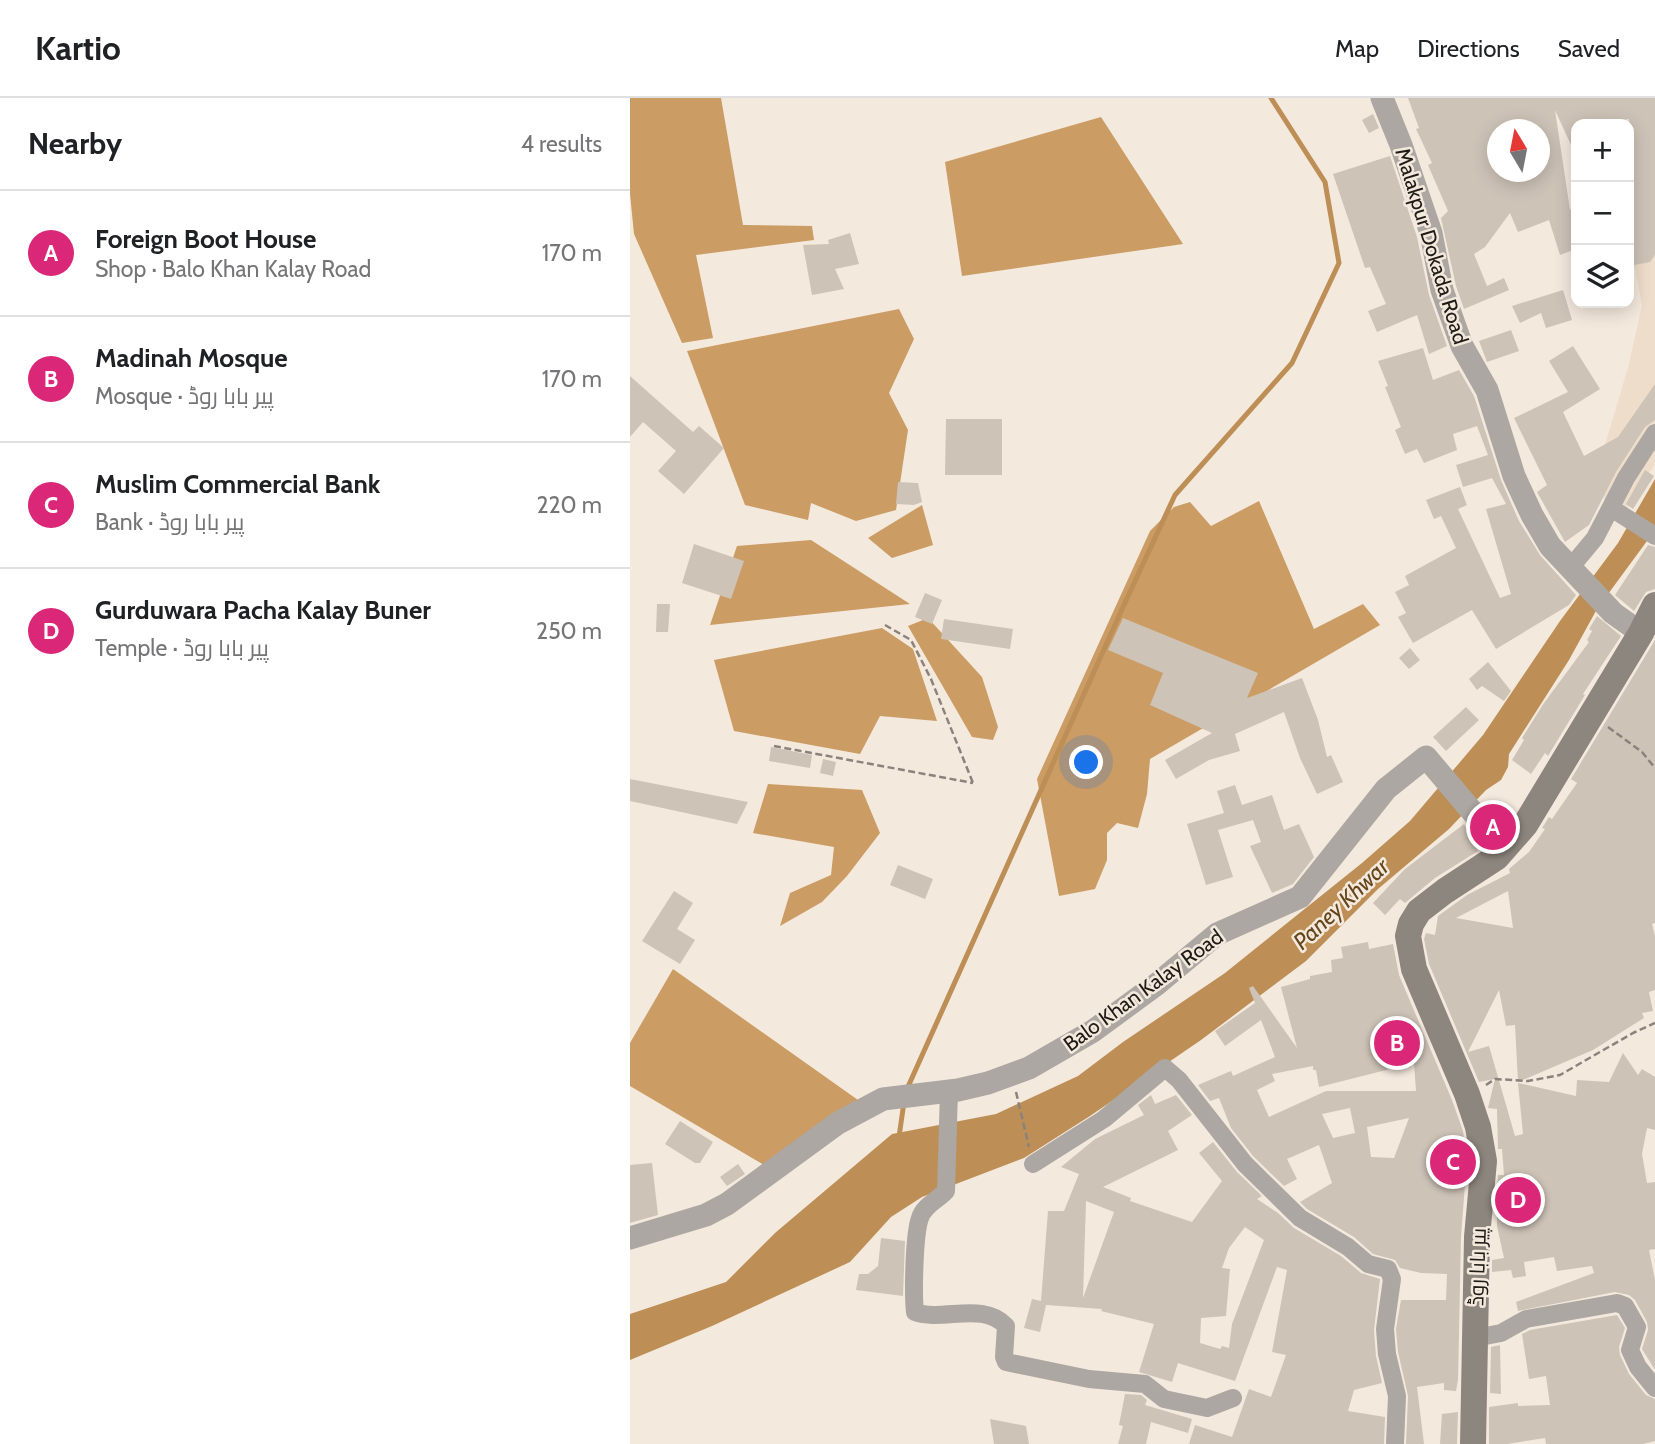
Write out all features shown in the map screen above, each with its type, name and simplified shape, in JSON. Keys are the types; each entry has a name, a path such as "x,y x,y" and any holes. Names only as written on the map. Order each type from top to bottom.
{"main road":[{"path":"1497,857 1525,825 1641,633 1655,605"},
{"name":"پیر بابا روڈ","path":"1473,1444 1477,1237 1484,1161 1468,1094 1414,970 1408,936 1419,911 1497,857"}],"street":[{"name":"Malakpur Dokada Road","path":"1382,98 1431,233 1441,290 1462,346 1487,390 1514,476 1532,515 1550,546 1575,574 1612,613 1641,633"},
{"path":"1575,574 1626,478 1655,433"},
{"path":"1611,508 1655,536"},
{"name":"Balo Khan Kalay Road","path":"630,1238 706,1216 717,1210 838,1123 883,1100 988,1083 1028,1068 1093,1031 1157,984 1217,934 1300,897 1386,789 1426,757 1476,816 1497,857"},
{"path":"1033,1164 1104,1119 1165,1068 1179,1080 1245,1164 1300,1218 1348,1247 1368,1264 1388,1269 1392,1279 1386,1342 1397,1396 1395,1444"},
{"path":"949,1091 946,1191 929,1205 920,1218 913,1298 915,1312 929,1315 979,1313 1000,1320 1006,1326 1006,1362 1088,1379 1145,1384 1164,1399 1207,1408 1233,1398"},
{"path":"1475,1338 1501,1333 1526,1319 1617,1303 1625,1306 1637,1327 1630,1350 1638,1367 1655,1388"}],"path":[{"path":"774,746 973,783 931,678 911,640 885,625"},
{"path":"1591,715 1642,752 1655,768"},
{"path":"1468,1094 1495,1079 1528,1080 1560,1075 1655,1023"},
{"path":"1017,1094 1033,1164"}],"shaded area":[{"path":"630,98 721,98 743,225 812,226 814,240 696,255 713,338 682,343 634,234 630,194"},
{"path":"1101,117 1183,244 962,276 945,162"},
{"path":"1655,146 1655,464 1626,510 1594,493 1596,475 1628,368 1642,306 1634,267 1634,161"},
{"path":"899,309 914,339 889,393 908,430 896,510 856,521 811,503 808,520 745,505 687,351"},
{"path":"1259,501 1314,629 1363,604 1380,625 1150,759 1147,794 1138,828 1117,823 1107,833 1107,860 1095,889 1059,896 1037,779 1150,531 1174,507 1190,502 1211,526"},
{"path":"922,505 933,545 892,558 868,538"},
{"path":"811,540 910,604 710,625 737,546"},
{"path":"928,618 982,677 998,727 993,740 972,737 908,626"},
{"path":"882,628 913,649 937,721 880,716 860,754 734,731 714,660"},
{"path":"768,784 862,790 880,833 847,876 822,902 780,926 790,893 831,875 834,847 753,833"},
{"path":"673,969 858,1100 771,1169 630,1086 630,1043"}],"water":[{"name":"Paney Khwar","path":"1655,479 1655,542 1647,541 1597,609 1569,660 1509,754 1508,767 1501,780 1486,790 1449,829 1378,889 1306,961 1201,1040 1024,1158 922,1197 891,1217 850,1262 712,1326 630,1360 630,1314 726,1282 775,1233 892,1134 996,1114 1078,1076 1225,973 1362,863 1410,821 1483,735 1560,621 1618,543"}],"building":[{"path":"1408,98 1655,98 1655,255 1650,262 1634,265 1634,119 1571,119 1571,145 1555,110 1571,210 1571,251 1560,255 1549,220 1518,232 1510,213 1485,247 1474,254 1487,286 1504,278 1509,290 1464,309 1456,286 1441,218 1448,211 1428,165 1432,163 1416,129 1419,128"},
{"path":"1373,114 1379,128 1369,133 1362,120"},
{"path":"1390,156 1417,237 1429,295 1447,346 1429,354 1417,315 1377,332 1368,311 1386,304 1370,267 1365,268 1333,174"},
{"path":"850,233 859,264 835,269 844,289 812,295 803,245 829,244 828,240"},
{"path":"1563,290 1572,320 1546,328 1541,313 1520,323 1512,306"},
{"path":"1511,330 1519,351 1487,362 1479,341"},
{"path":"1573,346 1600,389 1563,412 1584,456 1618,437 1655,384 1655,420 1645,427 1616,472 1589,525 1565,542 1537,492 1547,485 1514,418 1568,392 1549,361"},
{"path":"1423,348 1433,380 1459,370 1474,396 1501,480 1519,521 1540,555 1576,595 1569,605 1496,649 1472,610 1413,643 1398,617 1406,613 1395,592 1409,585 1405,576 1456,548 1441,516 1434,519 1426,500 1460,487 1467,505 1458,509 1500,598 1511,594 1486,509 1506,504 1492,478 1463,487 1456,465 1488,455 1477,426 1453,434 1457,450 1424,463 1417,449 1405,454 1395,430 1401,427 1378,361"},
{"path":"630,376 693,432 699,426 724,448 684,494 658,471 676,451 643,422 630,437"},
{"path":"946,419 1002,419 1002,475 945,475"},
{"path":"1645,470 1654,476 1633,509 1626,504"},
{"path":"898,482 918,483 922,502 914,505 896,504"},
{"path":"694,544 744,561 731,599 682,583"},
{"path":"1648,545 1655,547 1655,589 1646,592 1634,611 1615,595"},
{"path":"925,593 942,600 932,624 915,617"},
{"path":"657,604 670,604 668,632 656,632"},
{"path":"1597,616 1621,636 1583,694 1585,695 1548,756 1545,753 1531,774 1512,760 1544,703 1589,642 1587,640 1592,631 1589,629"},
{"path":"1123,618 1258,673 1247,698 1302,678 1318,720 1327,757 1331,755 1343,782 1317,794 1300,758 1284,712 1235,734 1240,751 1209,760 1176,779 1165,760 1212,733 1150,705 1163,673 1108,650"},
{"path":"944,619 1013,629 1010,649 941,639"},
{"path":"1655,640 1655,923 1652,924 1655,936 1655,990 1649,992 1653,1011 1642,1013 1644,1018 1593,1050 1518,1082 1515,1025 1506,1026 1499,990 1468,1052 1489,1046 1515,1136 1523,1134 1518,1083 1576,1096 1577,1080 1609,1082 1623,1053 1638,1075 1642,1069 1655,1077 1655,1130 1647,1128 1642,1154 1647,1183 1655,1182 1655,1249 1649,1250 1655,1280 1655,1370 1642,1349 1648,1330 1647,1322 1635,1300 1629,1295 1615,1292 1518,1311 1516,1302 1594,1273 1592,1266 1557,1271 1554,1257 1524,1262 1526,1276 1513,1278 1511,1270 1492,1272 1492,1260 1504,1258 1497,1226 1498,1175 1504,1175 1502,1149 1498,1149 1497,1109 1488,1108 1495,1079 1479,1082 1429,964 1424,939 1426,933 1435,935 1438,916 1467,895 1510,873 1509,869 1529,852 1545,829 1542,828 1549,817 1552,819 1577,783 1571,779","holes":["1508,891 1513,928 1456,918"]},
{"path":"1410,648 1420,660 1409,669 1399,658"},
{"path":"1488,662 1511,691 1504,701 1482,686 1477,690 1469,679"},
{"path":"1466,707 1479,720 1446,751 1433,737"},
{"path":"771,747 812,755 810,768 769,761"},
{"path":"823,759 836,762 833,776 820,773"},
{"path":"630,779 748,802 737,824 630,801"},
{"path":"1235,785 1242,805 1272,795 1284,830 1299,824 1314,857 1293,884 1272,893 1250,846 1261,842 1253,820 1218,830 1233,877 1206,885 1187,824 1224,813 1217,791"},
{"path":"1497,806 1511,817 1500,830 1491,814"},
{"path":"1464,824 1478,851 1435,878 1405,903 1400,899 1385,915 1373,903 1405,869"},
{"path":"898,865 933,879 925,899 890,885"},
{"path":"674,891 693,903 677,929 695,940 680,964 642,941"},
{"path":"1368,942 1369,949 1393,944 1399,975 1463,1131 1467,1158 1461,1237 1458,1380 1456,1391 1444,1390 1444,1383 1417,1387 1424,1444 1406,1444 1408,1396 1396,1329 1401,1300 1446,1300 1447,1274 1421,1273 1400,1268 1395,1260 1373,1254 1354,1237 1307,1209 1300,1202 1332,1183 1319,1145 1287,1159 1297,1179 1284,1186 1253,1156 1231,1128 1219,1098 1210,1101 1198,1085 1231,1071 1233,1076 1275,1057 1261,1020 1225,1046 1215,1031 1255,1003 1249,988 1253,986 1297,1048 1281,987 1310,979 1310,976 1332,972 1331,960 1343,958 1341,947","holes":["1414,1063 1416,1091 1326,1091 1269,1117 1257,1090 1275,1081 1272,1074 1313,1066 1319,1087","1350,1108 1355,1133 1333,1138 1322,1114","1409,1118 1394,1158 1371,1157 1367,1127"]},
{"path":"1151,1095 1155,1104 1176,1095 1192,1115 1168,1131 1178,1150 1103,1187 1131,1198 1130,1201 1192,1222 1222,1181 1199,1153 1213,1142 1237,1172 1262,1196 1257,1199 1294,1228 1341,1256 1361,1273 1380,1279 1374,1330 1382,1383 1354,1390 1348,1411 1385,1417 1384,1444 1189,1444 1195,1425 1232,1437 1249,1389 1271,1397 1286,1355 1272,1352 1287,1270 1277,1267 1235,1381 1178,1363 1172,1382 1139,1372 1154,1324 1101,1311 1102,1309 1046,1305 1040,1332 1024,1328 1032,1299 1041,1301 1048,1211 1064,1211 1079,1174 1061,1167 1095,1139 1144,1115 1138,1105","holes":["1086,1201 1114,1212 1083,1298","1245,1227 1264,1240 1232,1324 1229,1348 1222,1346 1220,1349 1200,1343 1201,1318 1226,1316 1230,1269 1222,1268 1229,1248"]},
{"path":"680,1121 713,1142 700,1163 695,1163 665,1144"},
{"path":"652,1163 658,1215 630,1223 630,1165"},
{"path":"738,1164 745,1174 727,1186 720,1177"},
{"path":"881,1238 905,1241 903,1296 856,1290 859,1274 868,1274 878,1266"},
{"path":"1617,1315 1625,1328 1619,1347 1620,1355 1629,1374 1646,1395 1655,1399 1655,1441 1643,1444 1546,1444 1545,1438 1489,1444 1489,1407 1518,1403 1518,1406 1550,1405 1546,1376 1529,1379 1522,1334 1530,1330"},
{"path":"1500,1345 1501,1394 1490,1393 1491,1347"},
{"path":"1125,1394 1141,1395 1147,1400 1145,1405 1192,1419 1188,1433 1151,1422 1146,1444 1118,1444 1123,1426 1119,1425"},
{"path":"1458,1412 1457,1444 1440,1444 1442,1414"},
{"path":"990,1419 1026,1426 1029,1444 994,1444"}],"waterway":[{"path":"907,1089 1175,495 1292,363 1339,263 1325,182 1271,98"},
{"path":"899,1137 904,1102"}],"place":[{"name":"Foreign Boot House","path":"1493,827"},
{"name":"Madinah Mosque","path":"1397,1043"},
{"name":"Muslim Commercial Bank","path":"1453,1162"},
{"name":"Gurduwara Pacha Kalay Buner","path":"1518,1200"}]}
